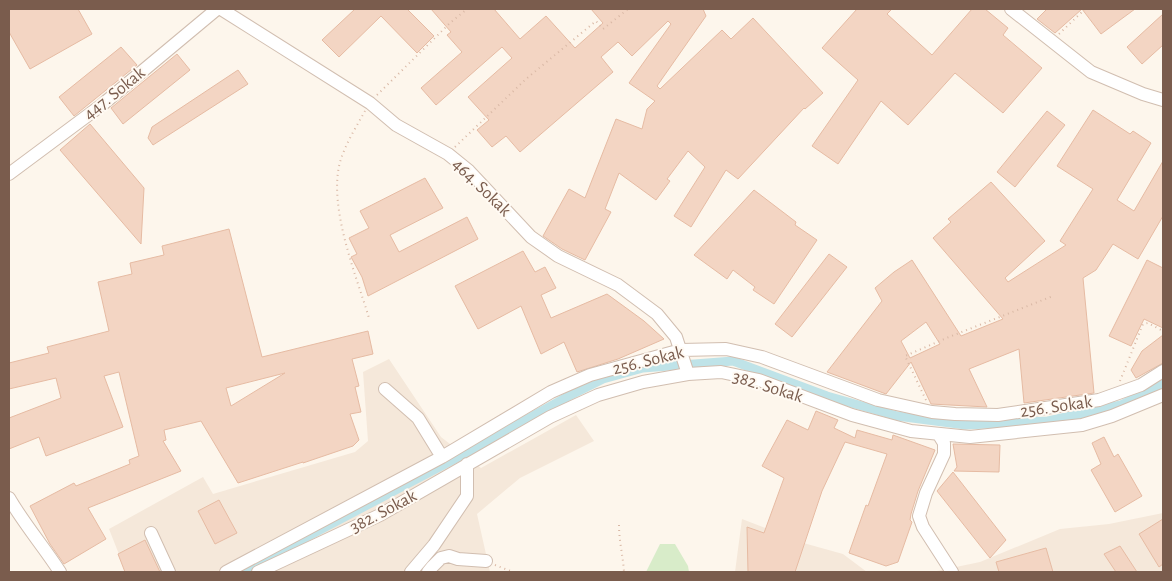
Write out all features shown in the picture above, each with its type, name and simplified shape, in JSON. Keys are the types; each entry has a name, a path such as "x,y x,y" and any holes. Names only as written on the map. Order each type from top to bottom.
{"street":[{"name":"447. Sokak","path":"9,174 104,104 217,9"},
{"name":"464. Sokak","path":"221,9 370,102 396,125 448,154 469,171 531,237 558,256 618,285 657,314 676,337 687,373"},
{"path":"1011,9 1091,72 1143,94 1163,100"},
{"name":"256. Sokak","path":"226,572 442,457 551,392 590,375 682,353 726,349 762,358 878,400 932,412 998,415 1098,400 1141,385 1163,371"},
{"name":"382. Sokak","path":"258,572 274,570 380,515 550,417 598,394 687,373 721,372 759,380 852,415 911,431 970,437 1082,425 1112,416 1163,396"},
{"path":"385,389 418,418 442,457"},
{"path":"939,435 944,443 944,454 926,493 919,516 923,527 952,572"},
{"path":"411,572 434,546 466,496 467,464"},
{"path":"9,498 18,514 60,572"},
{"path":"151,533 169,572"},
{"path":"428,572 441,558 449,556 458,559 486,561"}],"path":[{"path":"370,318 344,241 337,187 340,162 370,102 450,23 467,9"},
{"path":"448,154 526,79 596,21 604,29 628,9"},
{"path":"1052,41 1085,9"},
{"path":"932,412 906,356 1053,296"},
{"path":"1114,395 1143,324 1148,323 1163,331"},
{"path":"619,524 619,540 624,572"},
{"path":"486,561 514,572"}],"shaded area":[{"path":"389,359 441,437 481,468 576,415 594,441 520,478 477,514 490,572 126,572 109,529 203,477 213,494 355,452 368,441 363,372"},
{"path":"1163,513 1163,572 932,572 980,562 1060,529 1109,524"},
{"path":"742,519 807,544 843,554 867,572 735,572"}],"green space":[{"path":"660,544 675,544 688,566 689,572 646,572"}],"building":[{"path":"9,9 78,9 92,34 30,69 9,32"},
{"path":"355,9 407,9 434,36 417,53 381,16 339,57 322,40"},
{"path":"431,9 494,9 520,39 546,16 575,48 603,23 591,9 703,9 706,16 657,86 660,89 722,30 731,39 753,18 823,93 804,108 738,179 726,170 691,227 674,216 705,167 688,151 667,179 670,181 656,200 619,173 605,209 611,212 585,260 562,249 543,236 569,189 585,198 616,119 642,129 647,109 655,101 629,83 671,24 668,21 632,56 618,42 601,57 613,72 520,152 506,136 492,147 477,130 489,120 468,97 512,58 502,47 436,105 421,88 462,52 447,35 451,32"},
{"path":"857,9 892,9 887,14 932,55 972,9 985,9 1008,28 1003,35 1042,68 1003,113 955,73 908,125 881,101 838,164 812,146 858,80 822,48"},
{"path":"1047,9 1082,9 1055,33 1037,19"},
{"path":"1082,9 1135,9 1101,34"},
{"path":"1163,14 1163,45 1142,64 1127,47"},
{"path":"121,47 137,65 74,116 59,97"},
{"path":"177,54 190,70 123,124 111,108"},
{"path":"238,70 248,84 153,145 148,138 152,127"},
{"path":"1093,110 1130,134 1133,131 1151,143 1117,200 1134,211 1163,161 1163,216 1138,259 1113,244 1096,270 1083,278 1094,393 1024,403 1019,349 969,369 987,407 931,404 911,362 886,394 827,372 882,301 875,288 912,260 961,336 1003,319 933,238 951,222 948,219 991,182 1045,241 1005,278 1008,282 1066,245 1060,241 1093,189 1057,166","holes":["926,322 940,344 910,358 901,341"]},
{"path":"1047,111 1065,125 1015,187 997,172"},
{"path":"90,124 144,188 141,244 60,150"},
{"path":"425,178 443,208 390,235 399,252 467,217 478,239 368,296 362,277 351,257 357,254 349,238 369,228 360,211"},
{"path":"754,190 796,222 795,225 817,240 774,304 753,290 755,287 733,270 727,279 694,255"},
{"path":"229,229 262,357 368,331 373,354 352,359 359,386 355,387 361,412 350,414 359,440 353,446 238,483 201,421 164,430 166,440 163,441 181,471 88,508 106,539 64,564 50,544 30,506 74,483 76,486 130,464 129,460 139,456 119,372 104,376 123,427 46,456 39,437 9,449 9,418 61,398 56,378 9,389 9,363 49,353 47,347 109,331 98,282 132,274 130,263 164,255 162,246","holes":["285,373 231,406 226,388"]},
{"path":"523,251 535,272 545,267 556,288 541,295 551,318 607,294 644,321 664,339 618,359 577,372 564,342 541,354 521,306 478,329 455,286"},
{"path":"829,254 847,267 792,337 775,324"},
{"path":"1147,260 1163,268 1163,328 1144,319 1131,346 1109,336"},
{"path":"1163,335 1163,363 1136,378 1131,370 1142,351"},
{"path":"816,411 838,420 834,428 855,438 857,430 892,440 893,435 935,450 918,491 911,514 910,520 912,522 898,562 886,566 849,553 887,454 845,442 822,491 795,572 748,572 747,527 764,533 784,478 762,466 787,420 808,430"},
{"path":"1104,437 1114,457 1118,454 1142,496 1115,512 1091,470 1101,464 1092,443"},
{"path":"953,444 1000,445 999,472 954,471 957,467"},
{"path":"953,472 1006,540 990,558 937,491"},
{"path":"219,500 237,533 215,544 198,511"},
{"path":"1163,519 1163,564 1159,567 1139,534"},
{"path":"145,540 160,572 125,572 118,554"},
{"path":"1120,546 1137,572 1116,572 1104,554"},
{"path":"1046,548 1053,572 999,572 996,562"}],"waterway":[{"path":"240,572 466,453 569,396 603,379 643,368 733,361 827,396 897,416 966,425 1048,421 1121,405 1163,384"}]}
